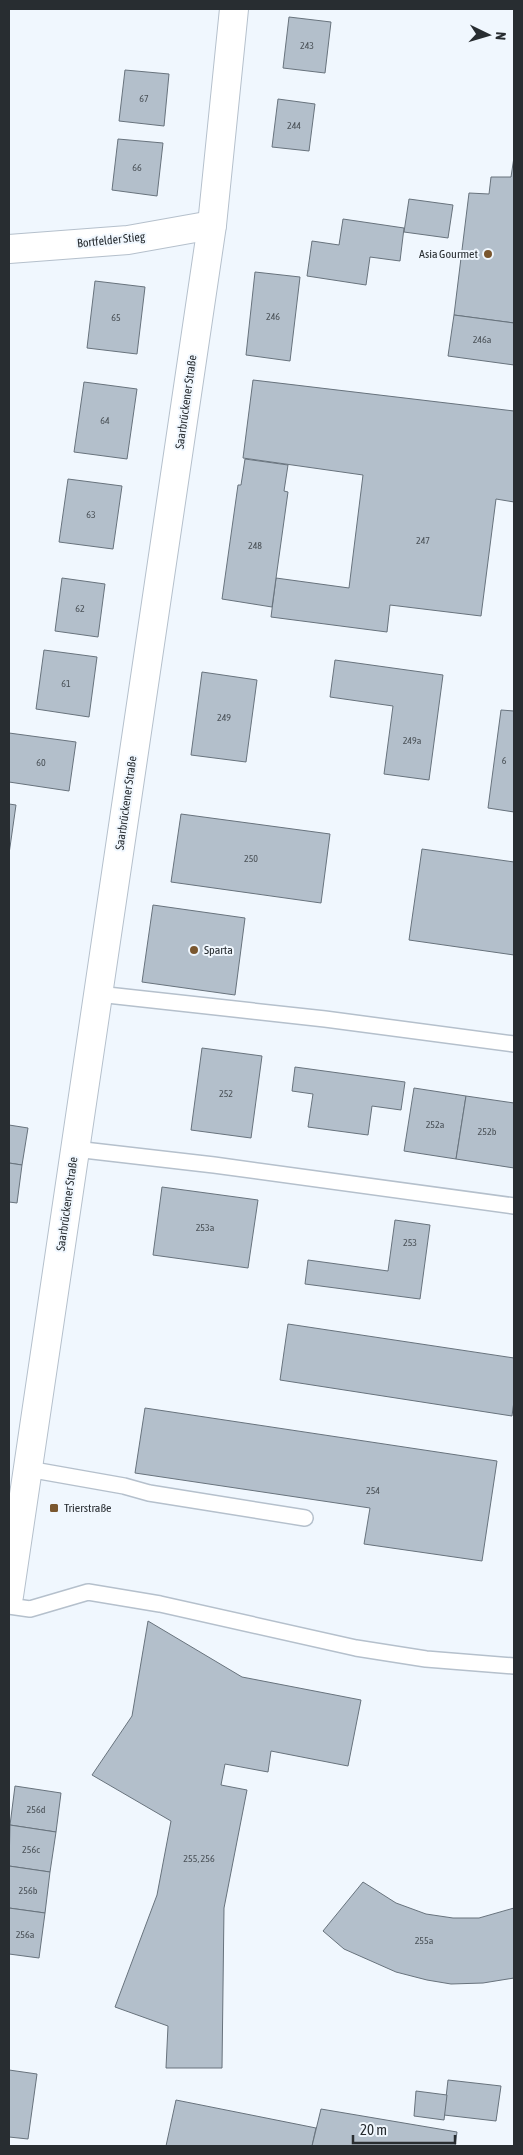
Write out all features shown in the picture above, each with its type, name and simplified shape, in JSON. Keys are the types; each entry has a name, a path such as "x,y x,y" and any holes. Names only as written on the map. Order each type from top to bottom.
{"street":[{"name":"Saarbrückener Straße","path":"9,1596 212,224 234,9"},
{"name":"Bortfelder Stieg","path":"9,249 128,240 212,224"}],"lane":[{"path":"98,994 325,1019 514,1044"},
{"path":"75,1149 214,1165 514,1206"},
{"path":"28,1469 124,1486 149,1494 305,1518"},
{"path":"9,1606 30,1609 88,1592 160,1604 356,1648 426,1659 514,1666"}],"building":[{"path":"289,17 331,22 325,73 283,68"},
{"path":"125,70 169,74 164,126 119,121"},
{"path":"278,99 315,104 309,151 272,147"},
{"path":"118,139 163,143 157,196 112,190"},
{"name":"Asia Gourmet","path":"514,157 514,323 454,315 469,193 489,194 491,177 511,177"},
{"path":"409,199 453,205 448,238 404,232"},
{"path":"343,219 404,228 400,261 370,257 366,285 307,276 312,241 339,245"},
{"path":"255,272 300,277 290,361 246,355"},
{"path":"95,281 145,287 137,354 87,348"},
{"path":"454,315 514,323 514,365 448,356"},
{"path":"253,380 514,411 514,502 496,499 481,616 390,605 387,632 271,617 276,578 349,588 363,475 243,458"},
{"path":"84,382 137,389 127,459 74,452"},
{"path":"245,459 288,465 284,491 288,492 272,607 222,599 238,485 241,485"},
{"path":"68,479 122,486 113,549 59,542"},
{"path":"62,578 105,584 98,637 55,631"},
{"path":"44,650 97,657 89,717 36,709"},
{"path":"335,660 443,675 429,780 384,774 393,706 330,697"},
{"path":"202,672 257,680 246,762 191,755"},
{"path":"501,710 514,711 514,812 488,808"},
{"path":"9,733 76,742 69,791 9,782"},
{"path":"9,804 16,805 9,854"},
{"path":"181,814 330,834 321,903 171,882"},
{"path":"422,849 514,862 514,955 409,940"},
{"name":"Sparta","path":"153,905 245,918 235,995 142,982"},
{"path":"202,1048 262,1056 251,1138 191,1130"},
{"path":"295,1067 405,1082 401,1110 372,1106 368,1135 308,1127 313,1094 292,1091"},
{"path":"414,1088 466,1096 456,1159 404,1151"},
{"path":"466,1096 514,1103 514,1168 456,1159"},
{"path":"9,1125 28,1128 22,1165 9,1163"},
{"path":"9,1163 22,1165 17,1203 9,1202"},
{"path":"162,1187 258,1200 248,1268 153,1255"},
{"path":"395,1220 430,1225 420,1299 305,1284 308,1260 388,1271"},
{"path":"288,1324 514,1358 512,1416 280,1380"},
{"path":"145,1408 497,1461 482,1561 364,1544 370,1508 135,1473"},
{"path":"148,1621 242,1677 361,1700 348,1766 271,1751 268,1772 225,1764 221,1785 247,1790 224,1908 222,2068 166,2068 168,2026 115,2007 157,1895 171,1821 92,1775 132,1716"},
{"path":"15,1786 61,1793 56,1832 10,1825"},
{"path":"10,1825 56,1832 50,1872 9,1866"},
{"path":"9,1866 50,1872 45,1913 9,1908"},
{"path":"363,1882 396,1903 426,1914 453,1918 479,1918 514,1908 514,1978 483,1983 451,1984 427,1980 396,1972 344,1949 323,1931"},
{"path":"9,1908 45,1913 39,1958 9,1954"},
{"path":"9,2070 37,2074 28,2139 9,2137"},
{"path":"448,2080 501,2086 496,2121 444,2115"},
{"path":"416,2091 447,2095 444,2120 414,2116"},
{"path":"176,2100 316,2128 312,2146 166,2146"},
{"path":"321,2109 457,2132 455,2146 312,2146"}],"place":[{"name":"Asia Gourmet","path":"488,254"},
{"name":"Sparta","path":"194,950"},
{"name":"Trierstraße","path":"54,1508"}]}
